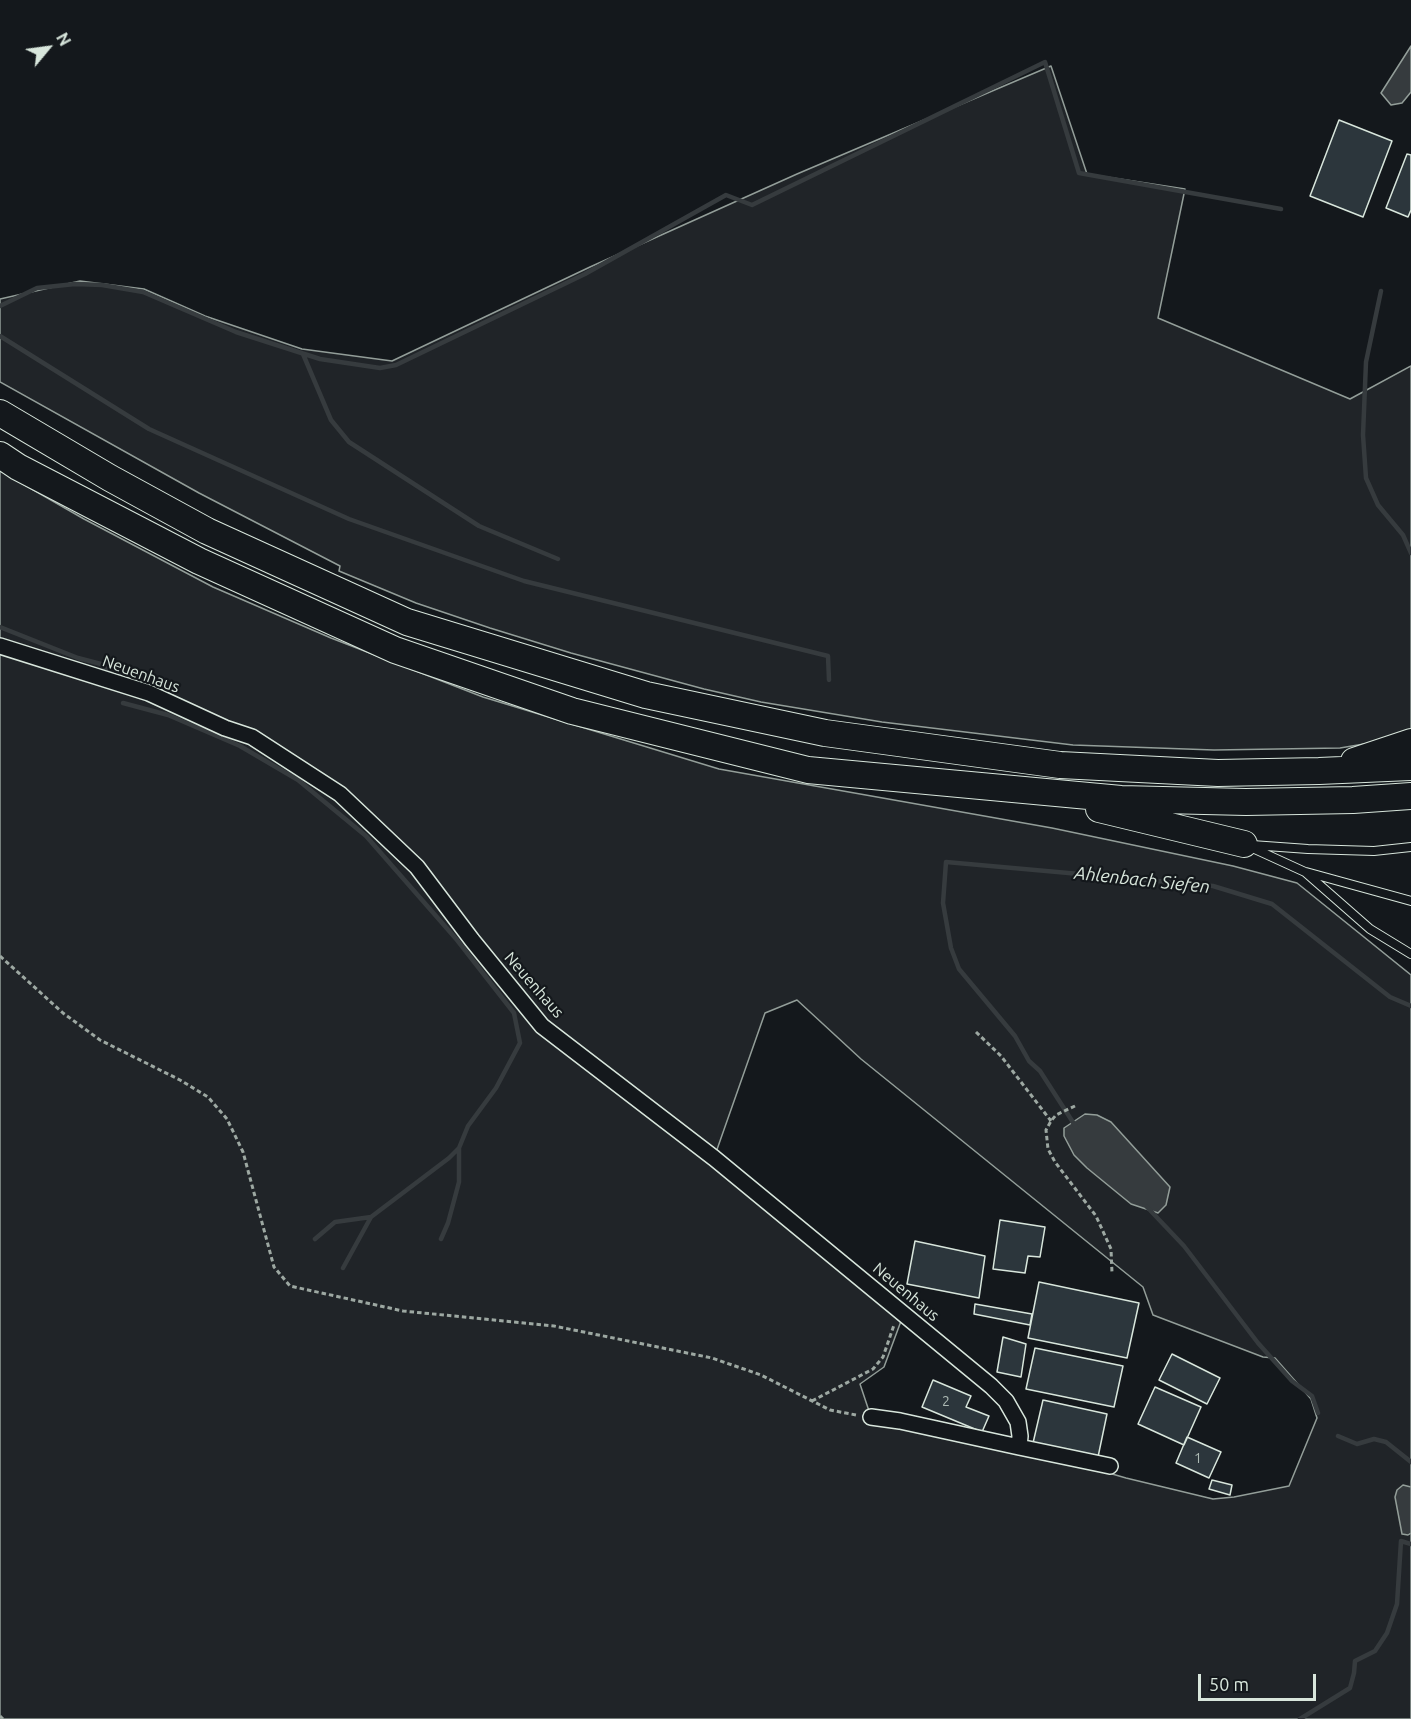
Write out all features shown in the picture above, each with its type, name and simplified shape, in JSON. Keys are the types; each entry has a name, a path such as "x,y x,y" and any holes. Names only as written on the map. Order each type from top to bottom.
{"highway":[{"path":"0,413 110,478 207,531 407,622 646,695 825,733 1060,765 1218,773 1411,767"},
{"path":"0,455 18,467 198,561 395,650 572,711 808,770 1121,799 1246,802 1353,800 1411,796"},
{"path":"1319,771 1411,742"},
{"path":"1038,792 1244,844"}],"street":[{"name":"Neuenhaus","path":"0,646 149,693 225,728 252,737 340,794 417,867 472,940 542,1026 714,1158 900,1310 1006,1401 1018,1422 1019,1447"},
{"path":"871,1417 900,1420 1110,1466"}],"lane":[{"path":"1244,844 1308,849 1411,848"},
{"path":"1244,844 1305,872 1411,901"},
{"path":"1305,872 1370,929 1411,954"}],"path":[{"path":"0,956 63,1013 100,1040 180,1080 208,1097 227,1119 243,1152 274,1267 290,1287 403,1311 454,1314 554,1326 712,1358 761,1375 830,1410 871,1417"},
{"path":"976,1032 1001,1056 1051,1121"},
{"path":"1075,1106 1056,1115 1051,1121 1046,1130 1048,1149 1055,1162 1096,1215 1111,1249 1112,1273"},
{"path":"812,1401 873,1369 883,1357 900,1310"}],"shaded area":[{"path":"1411,46 1411,92 1402,103 1391,105 1381,93"},
{"path":"1051,66 1087,174 1185,189 1158,318 1350,399 1411,366 1411,733 1382,741 1340,748 1214,750 1073,745 882,722 761,702 704,689 571,653 490,628 416,603 339,571 340,566 199,493 0,382 0,299 80,281 144,289 205,316 302,349 392,361 590,267 797,174"},
{"path":"0,471 84,519 213,587 331,638 483,697 719,769 1052,828 1233,866 1297,883 1411,975 1411,1719 0,1719","holes":["797,1000 861,1059 1143,1287 1153,1315 1263,1357 1275,1358 1311,1399 1317,1418 1289,1486 1213,1499 1126,1478 1019,1447 871,1417 860,1384 884,1367 904,1313 714,1158 765,1013"]},
{"path":"1085,1114 1097,1115 1111,1122 1170,1187 1166,1205 1158,1213 1131,1204 1074,1155 1064,1136 1064,1128"},
{"path":"1403,1485 1411,1487 1411,1533 1408,1535 1402,1534 1395,1497 1397,1490"}],"building":[{"path":"1339,120 1392,141 1363,217 1310,196"},
{"path":"1407,154 1411,155 1411,210 1408,217 1386,208"},
{"path":"1000,1220 1045,1227 1040,1257 1028,1256 1025,1273 993,1269"},
{"path":"915,1241 985,1256 979,1298 907,1284"},
{"path":"1039,1282 1139,1303 1127,1358 1028,1338"},
{"path":"975,1304 1032,1314 1030,1325 974,1314"},
{"path":"1003,1337 1026,1344 1021,1377 997,1372"},
{"path":"1035,1348 1123,1366 1114,1407 1026,1389"},
{"path":"1172,1354 1220,1378 1207,1404 1159,1380"},
{"path":"933,1380 971,1396 966,1407 989,1416 982,1432 922,1407"},
{"path":"1155,1387 1201,1407 1184,1445 1138,1424"},
{"path":"1043,1400 1107,1414 1098,1457 1033,1443"},
{"path":"1187,1437 1221,1452 1209,1478 1176,1463"},
{"path":"1212,1480 1232,1485 1230,1495 1209,1489"}],"waterway":[{"path":"0,306 37,288 75,284 102,285 143,292 236,332 320,359 380,368 396,365 585,274 726,195 752,205 1045,62 1079,173 1281,209"},
{"path":"1381,291 1366,362 1363,435 1366,478 1378,505 1403,535 1411,553"},
{"path":"0,336 149,429 349,519 524,581 828,656 829,680"},
{"path":"303,354 331,420 349,442 479,526 558,559"},
{"path":"0,627 78,658 101,664 111,674"},
{"path":"123,703 168,715 240,746 298,780 366,836 457,940 514,1013 520,1043 496,1088 468,1126 459,1148 371,1217 335,1222 315,1239"},
{"name":"Ahlenbach Siefen","path":"1076,1127 1040,1071 1029,1061 1015,1036 959,969 951,948 943,903 946,862 1213,886 1272,904 1390,997 1411,1006"},
{"path":"441,1239 448,1223 459,1182 459,1148"},
{"path":"1147,1207 1184,1246 1258,1343 1292,1381 1312,1396 1318,1413"},
{"path":"343,1268 371,1217"},
{"path":"1338,1436 1357,1444 1374,1439 1386,1442 1411,1462"},
{"path":"1300,1719 1350,1688 1355,1661 1375,1651 1387,1633 1397,1604 1401,1541 1411,1544"}]}
